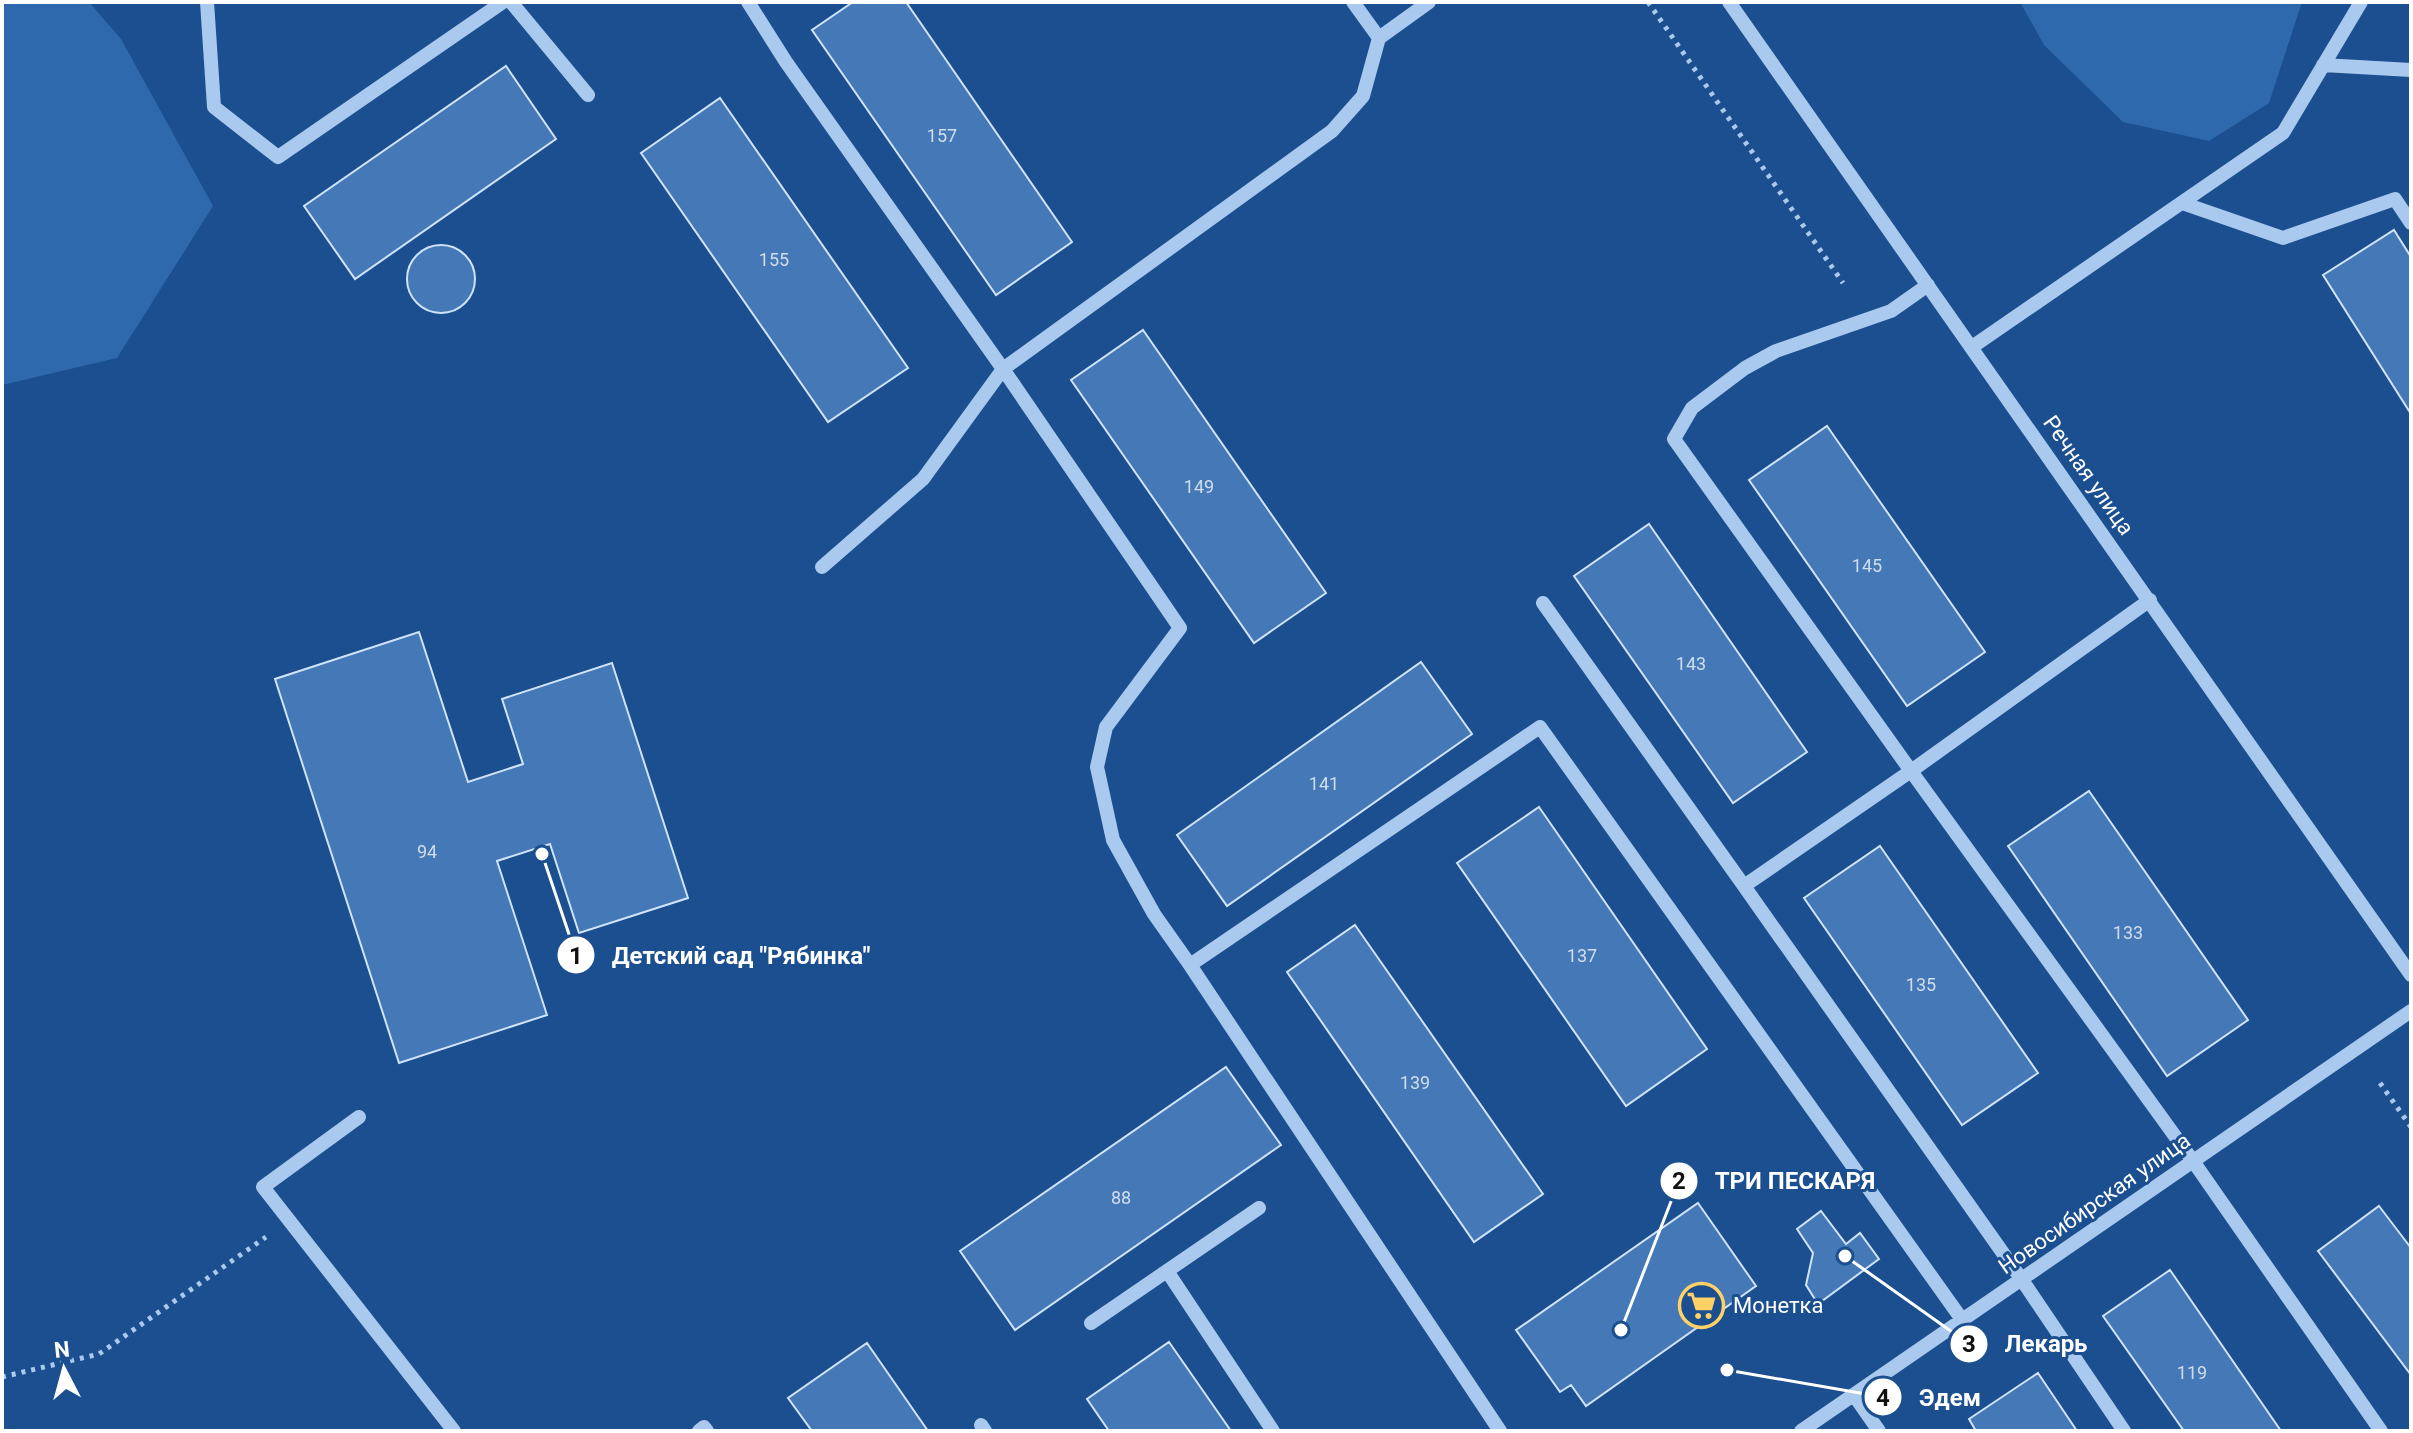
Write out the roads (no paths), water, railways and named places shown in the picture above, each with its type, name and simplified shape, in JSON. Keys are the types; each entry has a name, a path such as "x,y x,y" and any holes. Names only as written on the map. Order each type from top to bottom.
{"street":[{"path":"207,2 214,107 278,157 503,2"},
{"path":"511,2 588,95"},
{"path":"748,2 786,62 1003,369 1180,628 1106,727 1097,767 1113,840 1154,914 1500,1431"},
{"path":"1353,2 1379,38"},
{"path":"822,567 923,479 1003,369 1332,131 1363,96 1379,38 1429,2"},
{"name":"Речная улица","path":"1729,2 2411,975"},
{"path":"1972,347 2007,320 2283,133 2361,2"},
{"path":"2323,65 2411,70"},
{"path":"2182,203 2283,238 2395,199 2411,223"},
{"path":"1928,285 1891,311 1776,351 1745,368 1692,408 1674,439 2193,1161 2381,1431"},
{"path":"1744,886 2150,600"},
{"path":"1543,603 2022,1280 2124,1431"},
{"path":"1190,965 1540,727 1963,1321"},
{"name":"Новосибирская улица","path":"1801,1431 2411,1011"},
{"path":"359,1117 263,1187 454,1431"},
{"path":"1091,1323 1259,1208"},
{"path":"1167,1271 1273,1431"},
{"path":"1854,1395 1879,1431"},
{"path":"699,1431 704,1427 707,1431"}],"place":[{"name":"Детский сад \"Рябинка\"","path":"542,854"},
{"name":"Лекарь","path":"1845,1256"},
{"name":"Монетка","path":"1702,1305"},
{"name":"ТРИ ПЕСКАРЯ","path":"1621,1330"},
{"name":"Эдем","path":"1727,1370"}]}
